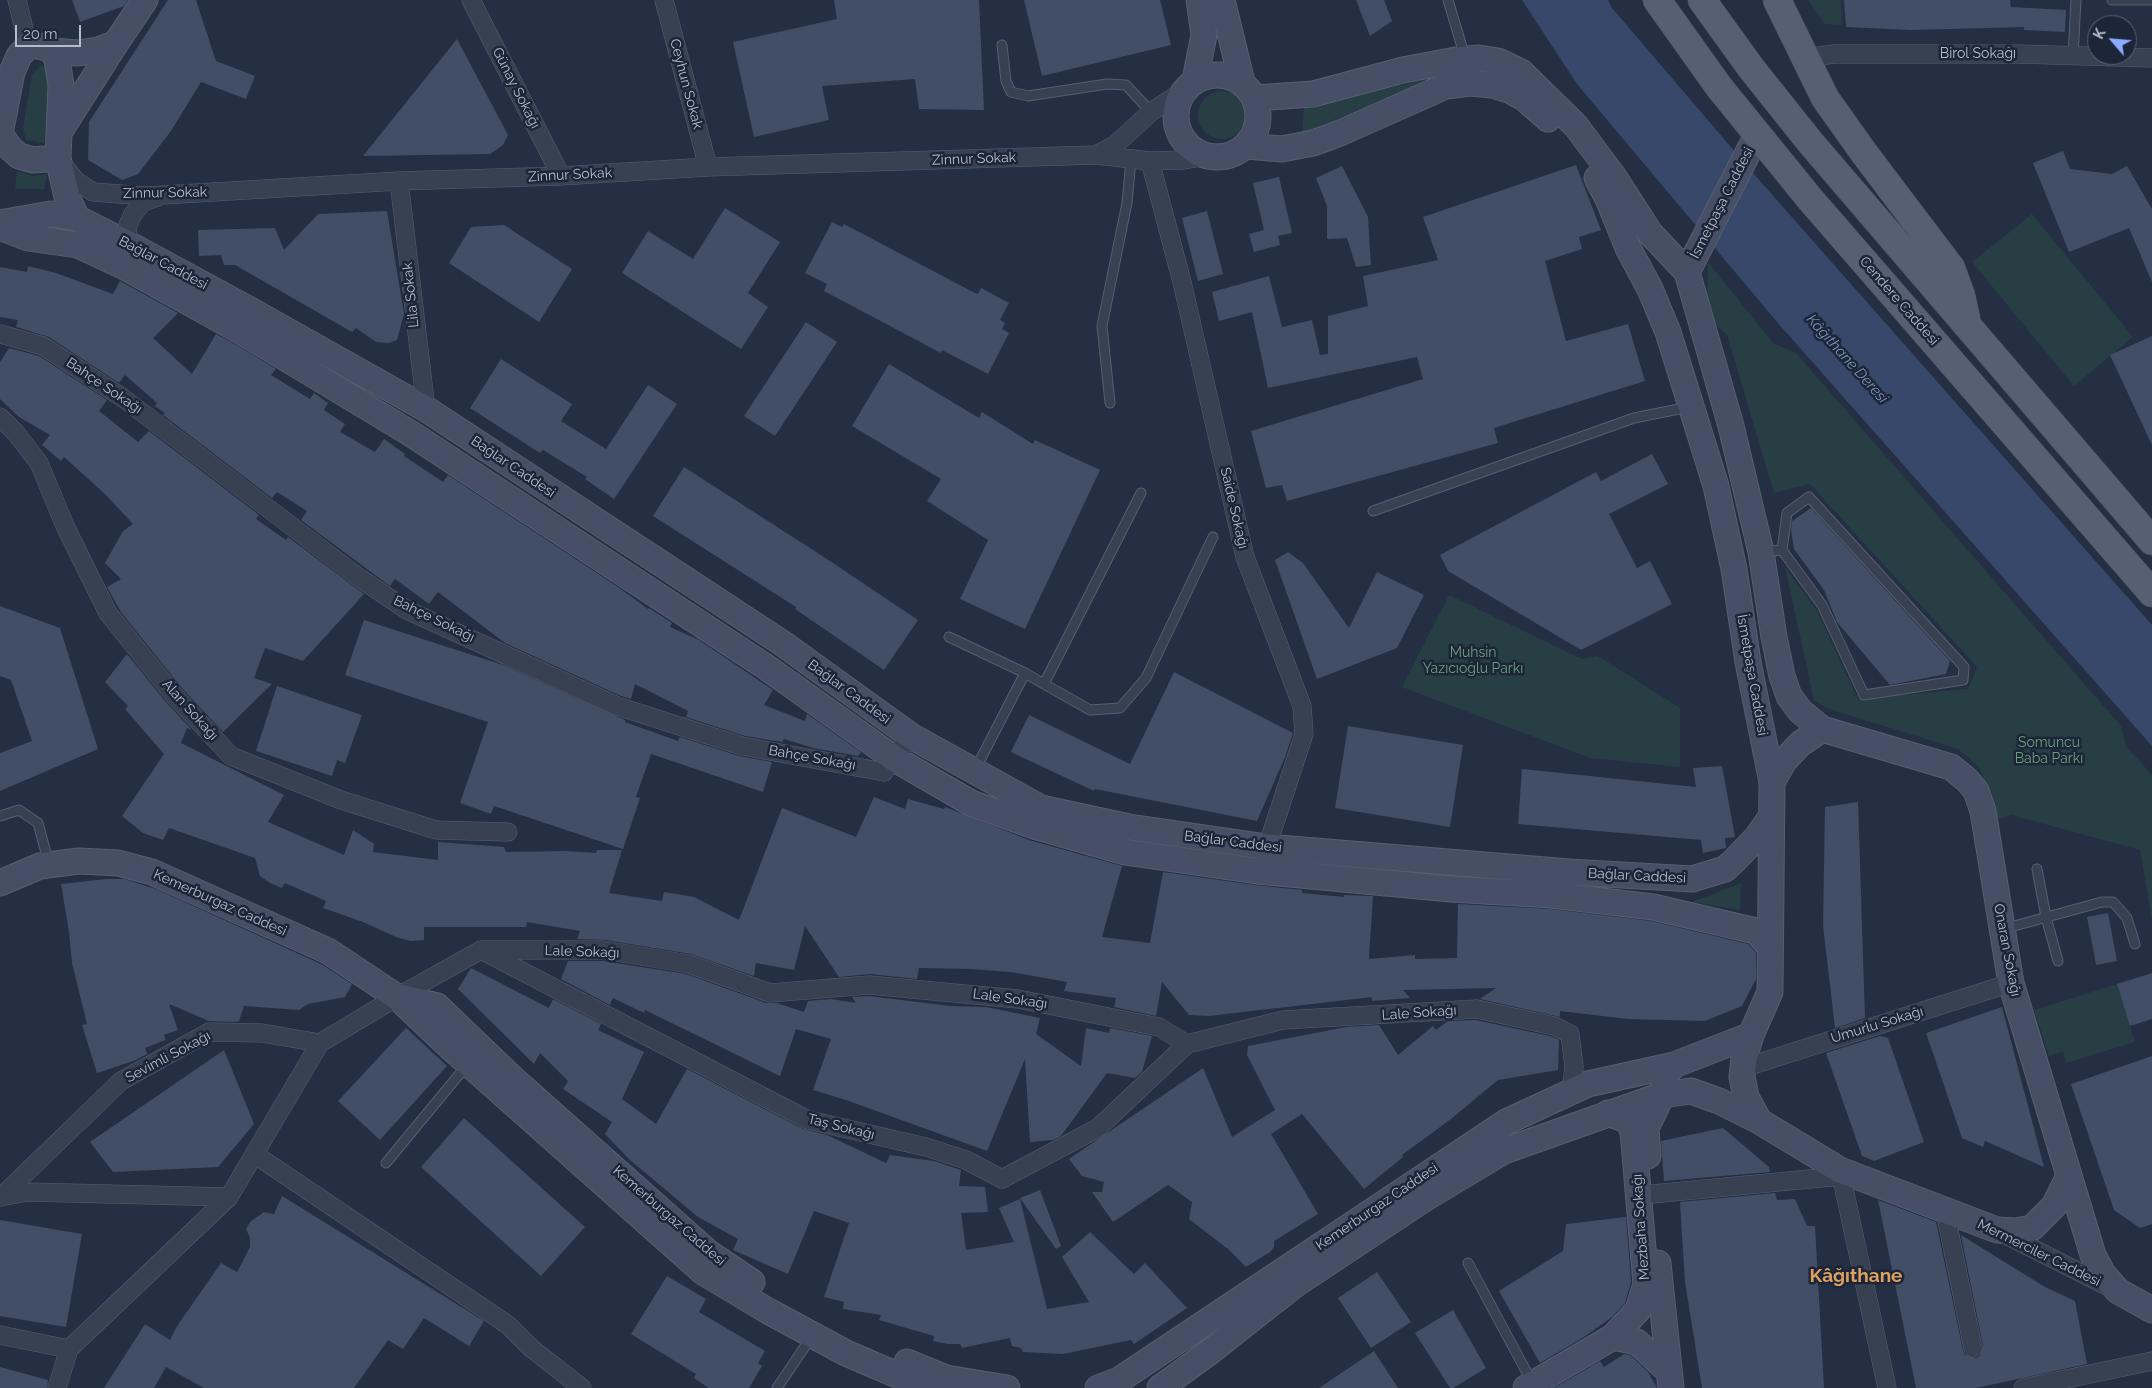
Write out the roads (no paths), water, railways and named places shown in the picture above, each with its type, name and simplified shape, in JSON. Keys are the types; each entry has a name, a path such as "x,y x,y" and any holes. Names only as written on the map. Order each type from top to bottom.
{"main road":[{"name":"Cendere Caddesi","path":"1657,0 1719,87 1751,145 1810,199 2152,593"},
{"path":"1702,0 1810,142 2150,538"},
{"path":"1777,0 1824,98 1951,268 1961,295 1967,324"}],"street":[{"path":"17,0 28,46"},
{"path":"60,131 145,0"},
{"name":"Günay Sokağı","path":"471,0 561,176"},
{"name":"Ceyhun Sokak","path":"664,0 708,167"},
{"path":"1199,0 1204,35 1190,85 1178,102 1176,115 1178,129 1184,141 1194,150 1207,156 1221,157 1234,154 1246,146 1256,128 1258,118 1231,45 1222,0"},
{"path":"58,158 33,160 19,156 10,148 0,134 12,72 18,56 28,46 40,46 53,51 78,53 98,50 116,43"},
{"path":"53,51 57,60 61,85 58,158 67,197 77,218"},
{"name":"Birol Sokağı","path":"1804,58 1834,54 2152,58"},
{"path":"1096,155 1115,145 1151,112 1208,75 1222,74 1248,90 1312,94 1403,70 1479,58 1498,61 1521,72 1536,85 1576,126 1614,177 1650,233 1687,272 1731,426 1771,551 1776,644 1782,676 1789,696 1800,711 1822,729 1800,744 1784,761 1772,782"},
{"name":"İsmetpaşa Caddesi","path":"1246,146 1282,148 1313,143 1446,86 1470,83 1492,85 1511,91 1524,98 1556,126 1586,157 1609,201 1628,248 1650,288 1668,332 1716,486 1734,569 1748,662 1772,782 1770,992 1751,1035 1742,1077 1746,1097 1759,1120"},
{"name":"İsmetpaşa Caddesi","path":"1687,272 1751,145"},
{"name":"Zinnur Sokak","path":"58,158 76,181 94,192 146,196 399,181 561,176 708,167 1096,155 1150,161 1184,160 1207,156"},
{"name":"Saide Sokağı","path":"1150,161 1184,291 1245,556 1302,706 1304,734 1267,847"},
{"name":"Lila Sokak","path":"399,181 426,409"},
{"path":"134,247 127,235 128,225 133,214 143,202 164,195"},
{"name":"Bağlar Caddesi","path":"0,223 51,214 77,218 134,247 426,409 782,643 910,736 1041,808 1130,827 1267,847 1569,872 1692,879 1725,869 1757,837 1771,816"},
{"name":"Bağlar Caddesi","path":"0,227 28,238 78,245 123,266 244,333 419,439 766,666 895,759 971,803 1034,826 1125,852 1257,871 1451,889 1551,895 1653,907 1756,931 1770,948"},
{"path":"1650,288 1687,272"},
{"name":"Bahçe Sokağı","path":"0,334 43,346 123,398 361,579 407,610 617,706 742,746 884,772 910,736"},
{"name":"Alan Sokağı","path":"0,417 15,432 39,463 65,526 108,613 173,694 231,756 341,800 436,830 508,832"},
{"name":"Onaran Sokağı","path":"1822,729 1951,767 1967,780 1976,791 1983,811 2012,983 2051,1113 2068,1178 2093,1255 2103,1274 2118,1291"},
{"name":"Kemerburgaz Caddesi","path":"0,883 40,866 79,860 118,864 152,872 328,951 397,996 475,1056 703,1272 846,1353 927,1388"},
{"name":"Lale Sokağı","path":"397,996 481,950 604,950 689,964 770,993 869,985 1018,998 1159,1028 1187,1044 1283,1020 1477,1009 1554,1026 1570,1034 1574,1067 1571,1092"},
{"name":"Taş Sokağı","path":"481,950 808,1120 926,1147 966,1160 1002,1179 1098,1128 1187,1044"},
{"name":"Umurlu Sokağı","path":"1743,1068 2012,983"},
{"path":"57,1388 69,1348 228,1197 320,1043 397,996"},
{"name":"Sevimli Sokağı","path":"0,1197 121,1081 210,1032 262,1033 320,1043"},
{"name":"Kemerburgaz Caddesi","path":"1098,1388 1119,1380 1506,1122 1588,1084 1674,1065 1751,1035"},
{"name":"Kemerburgaz Caddesi","path":"475,1056 510,1076 694,1240 738,1274 831,1326 892,1356 946,1378 1007,1388"},
{"path":"1634,1107 1674,1065"},
{"name":"Kemerburgaz Caddesi","path":"1160,1388 1211,1351 1296,1284 1424,1199 1504,1151 1634,1107 1691,1091"},
{"name":"Mermerciler Caddesi","path":"1691,1091 1719,1101 1759,1120 1840,1173 1997,1230 2152,1310"},
{"name":"Mezbaha Sokağı","path":"1634,1107 1646,1128 1669,1380"},
{"name":"Mezbaha Sokağı","path":"1613,1337 1638,1310 1646,1284 1633,1131 1634,1107"},
{"path":"254,1154 508,1325 531,1348 582,1388"},
{"path":"1652,1194 1840,1173 1887,1388"},
{"path":"1997,1230 2016,1231 2032,1228 2054,1206 2068,1178"},
{"path":"0,1197 28,1192 228,1197"},
{"path":"1945,1211 1973,1348"},
{"path":"0,1335 69,1348"},
{"path":"1530,1386 1613,1337"},
{"name":"Mezbaha Sokağı","path":"1613,1337 1637,1342 1669,1380"},
{"path":"2023,1388 2152,1361"}],"lane":[{"path":"1448,0 1465,59"},
{"path":"2073,56 2076,0"},
{"path":"2112,0 2152,0"},
{"path":"1002,45 1006,81 1011,92 1028,96 1107,84 1126,86 1151,112"},
{"path":"1110,403 1102,326 1127,204 1131,160"},
{"path":"1373,511 1634,418 1692,406"},
{"path":"1044,684 1141,493"},
{"path":"1809,497 1964,667 1963,680 1864,695 1822,605 1771,551 1787,513 1809,497"},
{"path":"949,637 1025,673 1090,710 1120,708 1146,678 1213,537"},
{"path":"974,771 1025,673"},
{"path":"0,816 19,810 38,823 50,865"},
{"path":"2038,869 2046,917 2058,961"},
{"path":"2002,929 2102,902 2113,902 2127,918 2135,944"},
{"path":"386,1163 475,1056"},
{"path":"1468,1263 1530,1386"},
{"path":"777,1388 813,1335"}],"water":[{"name":"Kâğıthane Deresi","path":"1522,0 1608,0 1612,8 1760,181 2152,625 2152,746 1777,322 1577,84"}],"district":[{"name":"Kâğıthane","path":"1856,1276"}],"park label":[{"name":"Muhsin Yazıcıoğlu Parkı","path":"1473,662"},
{"name":"Somuncu Baba Parkı","path":"2049,752"}]}
